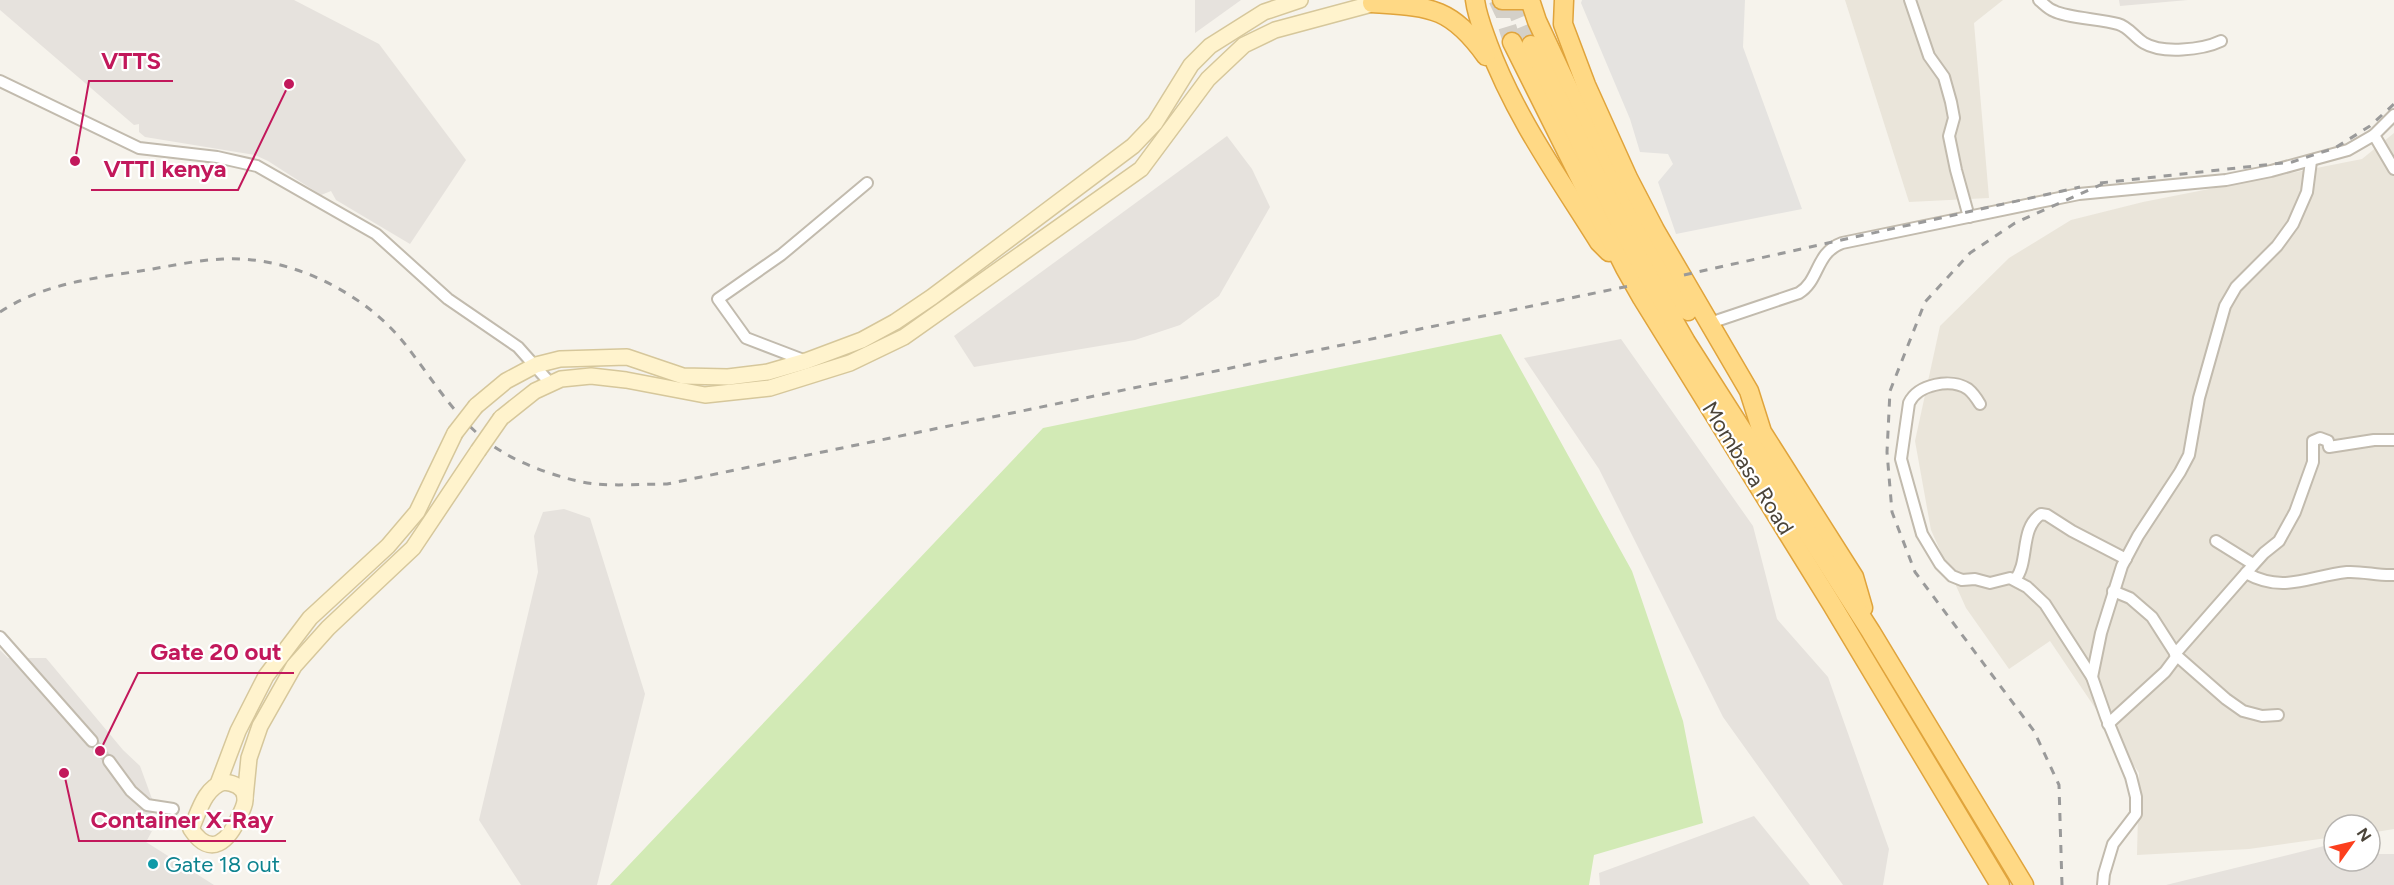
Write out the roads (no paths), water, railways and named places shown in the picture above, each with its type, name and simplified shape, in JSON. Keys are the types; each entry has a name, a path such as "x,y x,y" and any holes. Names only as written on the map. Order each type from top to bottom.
{"highway":[{"path":"1475,0 1476,12 1498,72 1522,117 1599,242 1625,268"},
{"path":"1502,0 1529,0 1607,171 1644,240 1854,577 1871,633"},
{"path":"1564,0 1563,24 1604,127 1655,230 1749,392 1762,432"},
{"path":"1379,2 1422,6 1449,17 1469,33 1498,72"},
{"name":"Mombasa Road","path":"1512,42 1625,268 1831,603 2000,885"},
{"name":"Mombasa Road","path":"1531,45 1651,280 1686,342 1871,633 2024,885"}],"main road":[{"path":"1300,0 1264,12 1210,46 1191,65 1155,123 1134,146 932,297 895,322 862,340 806,362 768,372 728,377 683,376 627,357 560,359 536,365 506,381 476,406 455,433 417,512 388,546 310,618 266,676 237,731 218,784 207,793 191,829 199,840 215,844 227,838 240,816 245,798 249,758 260,726 294,666 328,628 413,548 501,418 535,391 561,379 591,376 626,380 705,395 770,388 850,363 904,337 1141,169 1208,79 1244,45 1275,30 1379,2"},
{"path":"218,784 234,784 243,792 245,798"}],"street":[{"path":"1910,0 1929,56 1944,77 1949,94 1954,114 1950,133 1952,151 1969,217"},
{"path":"2039,0 2056,12 2124,26 2141,41 2152,46 2190,49 2211,46 2221,41"},
{"path":"0,81 139,148 217,157 257,166 376,234 448,299 518,347 550,383"},
{"path":"1710,323 1799,293 1809,283 1820,260 1836,246 2079,194 2226,180 2311,161 2348,150 2374,135 2394,115"},
{"path":"2374,135 2394,169"},
{"path":"2092,677 2113,591 2126,559 2189,455 2199,398 2229,298 2243,279 2277,246 2293,224 2307,192 2311,161"},
{"path":"806,362 746,338 718,299 763,269 867,183"},
{"path":"1980,404 1968,389 1952,384 1933,385 1912,397 1901,446 1902,466 1922,534 1944,569 1957,579 1975,579 1990,583 2006,578 2015,580 2037,595 2046,604 2092,677 2108,724 2132,777 2137,807 2134,818 2111,850 2103,885"},
{"path":"2108,724 2165,672 2176,655 2249,568 2279,541 2295,512 2313,462 2313,441 2320,438 2328,441 2330,447 2374,440 2394,440"},
{"path":"2015,580 2023,567 2025,545 2031,526 2041,514 2126,559"},
{"path":"2216,541 2270,582 2288,584 2344,572 2394,575"},
{"path":"2113,591 2130,598 2152,617 2176,655 2243,711 2262,716 2278,716"},
{"path":"0,637 92,741"},
{"path":"109,761 131,791 147,804 173,809"}],"tunnel":[{"path":"1496,0 1505,19"},
{"path":"1505,0 1505,19 1512,42"},
{"path":"1519,0 1519,16 1531,45"},
{"path":"92,741 109,761"}],"railway":[{"path":"2100,183 2292,162 2335,148 2370,126 2394,104"},
{"path":"2062,885 2059,785 2034,731 1915,572 1892,512 1887,452 1890,391 1925,302 1970,253 2015,223 2107,182"},
{"path":"1684,275 2080,187"},
{"path":"0,312 34,294 89,279 184,263 223,259 249,259 275,264 326,282 350,295 372,311 408,348 461,417 501,451 546,472 572,480 595,484 631,485 667,484 1629,286"}],"place":[{"name":"VTTI kenya","path":"289,84"},
{"name":"VTTS","path":"75,161"},
{"name":"Gate 20 out","path":"100,751"},
{"name":"Container X-Ray","path":"64,773"},
{"name":"Gate 18 out","path":"153,864"}]}
